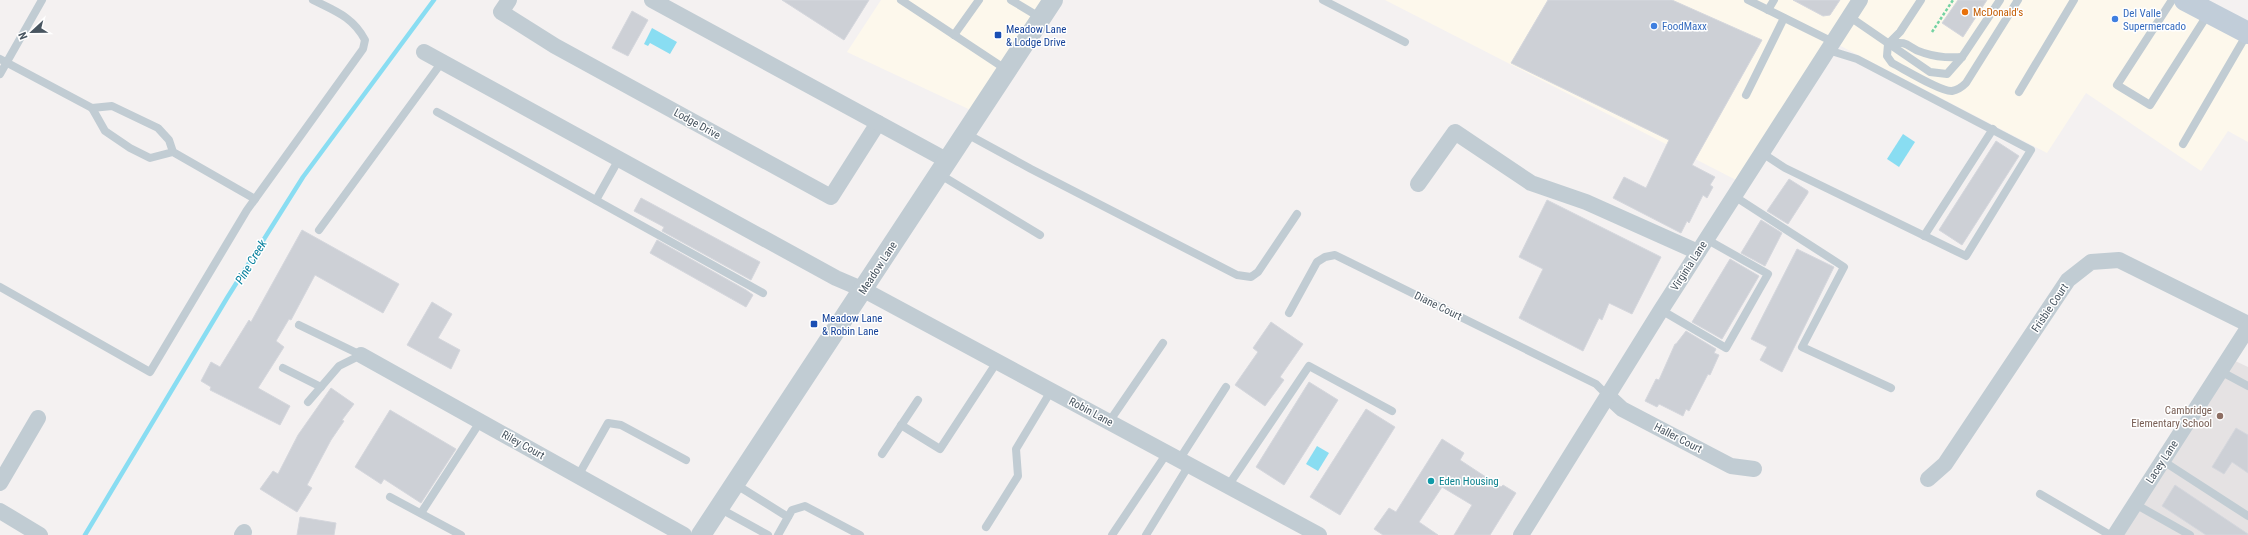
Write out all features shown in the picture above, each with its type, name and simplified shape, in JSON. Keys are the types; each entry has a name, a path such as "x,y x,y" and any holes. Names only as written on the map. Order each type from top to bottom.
{"main road":[{"path":"2185,0 2248,33"}],"street":[{"name":"Lodge Drive","path":"508,0 501,12 555,46 830,197 878,123"},
{"path":"652,0 878,123 943,167"},
{"name":"Meadow Lane","path":"701,535 864,290 1053,0"},
{"name":"Virginia Lane","path":"1523,534 1661,310 1860,0"},
{"name":"Robin Lane","path":"424,52 836,278 864,290 1319,535"},
{"path":"1418,184 1455,132 1531,183 1702,246"},
{"name":"Frisbie Court","path":"1928,479 1945,464 2068,280 2092,262 2119,260 2248,324"},
{"name":"Lacey Lane","path":"2115,535 2248,328"},
{"name":"Riley Court","path":"361,355 684,535"},
{"name":"Haller Court","path":"1608,396 1622,410 1731,466 1754,469"},
{"path":"0,482 38,418"},
{"path":"0,511 40,535"}],"lane":[{"path":"0,74 3,61 42,0"},
{"path":"0,287 150,372 255,199 363,49 366,40 358,26 340,13 312,0"},
{"path":"901,0 1007,71"},
{"path":"954,35 979,0"},
{"path":"1011,0 1041,18"},
{"path":"1323,0 1405,42"},
{"path":"1748,0 1784,18 1830,46 2032,150 1966,256 1785,168 1762,153"},
{"path":"1768,10 1774,0"},
{"path":"1921,0 1900,32 1888,44 1887,56 1892,63 1942,89 1952,91 1960,89 1966,83 2018,0"},
{"path":"1850,16 1930,72 1947,74 1962,58 2000,0"},
{"path":"2020,92 2074,0"},
{"path":"2172,0 2117,85 2150,104 2210,12"},
{"path":"1746,95 1784,18"},
{"path":"2183,144 2248,33"},
{"path":"1888,44 1903,42 1923,53 1962,58"},
{"path":"3,61 92,108 105,130 130,148 150,158 173,152"},
{"path":"319,230 442,62"},
{"path":"92,108 112,106 158,128 169,140 173,152 255,199"},
{"path":"437,112 764,293"},
{"path":"1924,236 1992,129"},
{"path":"965,133 1031,170 1237,275 1252,276 1258,272 1297,214"},
{"path":"596,200 619,159"},
{"path":"943,167 1040,235"},
{"path":"1734,196 1844,267 1802,347 1891,388"},
{"path":"1661,310 1726,348 1768,274 1702,246"},
{"name":"Diane Court","path":"1289,313 1318,262 1325,257 1335,254 1596,384 1608,396"},
{"path":"299,325 361,355"},
{"path":"1109,422 1163,343"},
{"path":"308,402 339,366 361,355"},
{"path":"901,425 940,449 997,362"},
{"path":"1228,486 1309,366 1392,411"},
{"path":"283,368 321,387"},
{"path":"2220,371 2248,386"},
{"path":"1112,535 1178,459 1226,388"},
{"path":"986,527 1018,476 1016,449 1051,391"},
{"path":"882,454 918,400"},
{"path":"421,514 480,422"},
{"path":"578,476 608,423 621,426 686,460"},
{"path":"1146,535 1178,459"},
{"path":"2163,461 2248,516"},
{"path":"735,484 788,517"},
{"path":"2040,494 2110,535"},
{"path":"390,497 461,535"},
{"path":"2135,504 2190,535"},
{"path":"778,535 792,510 805,506 860,535"},
{"path":"719,508 768,535"}],"path":[{"path":"1932,32 1953,0"}],"shaded area":[{"path":"881,0 1053,0 979,114 847,52"},
{"path":"1385,0 2185,0 2248,33 2248,142 2228,131 2201,171 2086,93 2047,153 1833,42 1742,183"},
{"name":"Cambridge Elementary School","path":"2229,358 2248,367 2248,535 2115,535"}],"water":[{"path":"652,28 677,42 670,54 650,43 648,46 644,44"},
{"path":"1903,134 1915,142 1899,167 1887,159"},
{"path":"1317,446 1329,453 1318,471 1306,464"}],"building":[{"path":"782,0 869,0 844,40"},
{"path":"1548,0 1672,0 1762,40 1692,165 1715,177 1710,185 1713,187 1707,198 1703,195 1689,223 1687,221 1681,233 1613,198 1624,177 1646,188 1669,140 1511,63"},
{"path":"1793,0 1840,0 1830,15 1823,16"},
{"name":"McDonald's","path":"1958,0 1987,0 1963,37 1942,23"},
{"path":"632,11 648,20 628,56 612,48"},
{"path":"1996,141 2019,156 1962,245 1939,230"},
{"path":"1789,179 1808,191 1808,193 1788,224 1767,211"},
{"path":"641,198 760,262 751,280 662,231 664,227 634,211"},
{"path":"1547,200 1661,257 1632,314 1609,303 1602,320 1599,318 1583,351 1519,318 1543,269 1519,257"},
{"path":"1761,220 1782,233 1765,266 1741,253"},
{"path":"302,230 399,284 383,313 315,275 291,320 289,319 276,341 284,347 258,388 290,406 280,425 210,390 211,387 201,381 211,362 220,367 249,320 251,322"},
{"path":"657,240 753,295 746,307 650,253"},
{"path":"1797,249 1834,267 1782,372 1760,360 1767,347 1751,339"},
{"path":"1730,259 1759,276 1722,339 1692,322"},
{"path":"432,302 452,314 438,338 460,350 451,369 407,345"},
{"path":"1271,322 1303,344 1280,377 1284,380 1265,406 1235,385 1258,352 1253,348"},
{"path":"1686,331 1716,349 1714,353 1719,355 1710,375 1708,374 1689,411 1686,409 1683,416 1659,404 1657,407 1645,401 1656,379 1659,380 1675,344"},
{"path":"1309,382 1338,400 1284,485 1256,467"},
{"path":"331,388 354,404 342,420 344,421 331,440 307,485 312,488 297,512 260,489 273,471 278,474 298,435"},
{"path":"1366,409 1395,427 1340,515 1310,497"},
{"path":"390,410 456,449 421,503 384,479 381,484 355,467"},
{"path":"2236,428 2248,435 2248,473 2232,462 2224,474 2212,467"},
{"path":"1442,439 1464,453 1460,460 1501,487 1503,485 1516,493 1490,535 1454,535 1472,505 1442,487 1419,522 1438,535 1383,535 1374,529 1389,508 1396,512"},
{"path":"2175,485 2248,535 2206,535 2162,506"},
{"path":"300,517 336,523 334,535 297,535"}],"waterway":[{"name":"Pine Creek","path":"85,535 227,298 303,177 434,0"}],"place":[{"name":"McDonald's","path":"1965,12"},
{"name":"Del Valle Supermercado","path":"2115,19"},
{"name":"FoodMaxx","path":"1654,26"},
{"name":"Meadow Lane & Lodge Drive","path":"998,35"},
{"name":"Meadow Lane & Robin Lane","path":"814,324"},
{"name":"Cambridge Elementary School","path":"2220,416"},
{"name":"Eden Housing","path":"1431,481"}]}
